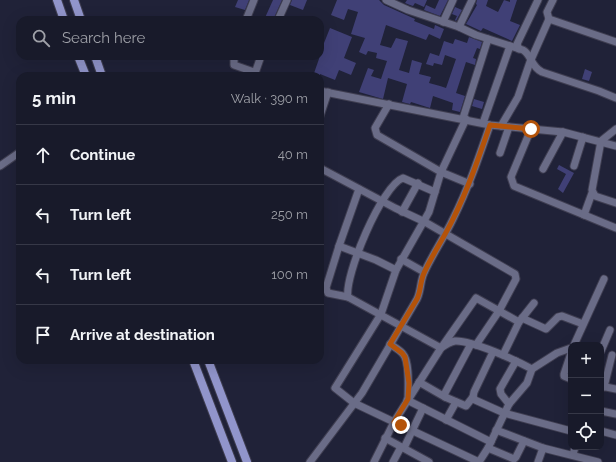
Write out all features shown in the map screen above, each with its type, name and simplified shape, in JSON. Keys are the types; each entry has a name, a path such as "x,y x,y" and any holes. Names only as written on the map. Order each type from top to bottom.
{"main road":[{"path":"57,0 63,16"},
{"path":"74,0 80,16"},
{"path":"80,60 84,72"},
{"path":"96,60 101,72"},
{"path":"195,364 232,462"},
{"path":"210,364 247,462"}],"street":[{"path":"248,16 254,0"},
{"path":"280,16 287,0"},
{"path":"386,0 408,10 519,49 528,54 530,62 536,69 616,98"},
{"path":"443,22 453,0"},
{"path":"459,27 472,0"},
{"path":"519,49 517,44 538,0"},
{"path":"501,126 518,97 530,62 549,19 547,12 553,0"},
{"path":"549,19 616,42"},
{"path":"488,39 464,119 441,172 436,192 424,222 401,259 381,314 336,388 354,404 413,430 479,462 490,445 509,404 527,383 532,368 557,353 568,349"},
{"path":"310,462 354,404 420,293 420,282 424,272 446,234 470,184 486,124 510,46"},
{"path":"234,60 234,65 250,72"},
{"path":"255,72 259,60"},
{"path":"324,92 486,124 563,132 616,146"},
{"path":"389,104 375,128 377,136 441,172 470,184"},
{"path":"500,153 509,127"},
{"path":"509,179 531,129"},
{"path":"531,129 511,177 514,186 616,228"},
{"path":"584,215 592,194 601,141 616,129"},
{"path":"543,169 563,132"},
{"path":"574,166 583,137"},
{"path":"0,166 16,155"},
{"path":"324,170 402,212 424,222 515,274 516,279 499,311 473,345 445,393 445,397"},
{"path":"348,297 357,252 381,201 398,180 403,178 418,183 436,192"},
{"path":"402,212 418,183"},
{"path":"359,189 339,246 327,292 328,294 348,297 441,348"},
{"path":"592,194 616,203"},
{"path":"339,246 357,252 396,270"},
{"path":"401,259 424,272"},
{"path":"575,342 604,278"},
{"path":"374,462 385,438 407,400 476,298 499,311 546,330 558,317 562,316 583,324"},
{"path":"503,355 520,320 534,303"},
{"path":"604,344 610,330"},
{"path":"441,348 454,341 473,345 503,355 532,368"},
{"path":"390,344 405,357 409,383 407,400"},
{"path":"419,382 445,397 466,406 473,397 493,352"},
{"path":"604,352 614,355 604,383"},
{"path":"509,404 501,394 500,389 516,361"},
{"path":"568,361 564,376 568,378"},
{"path":"604,386 616,389"},
{"path":"473,397 476,400 504,413 568,430"},
{"path":"407,400 446,420 514,459 524,441"},
{"path":"446,420 456,402"},
{"path":"393,462 413,430 423,408"},
{"path":"604,412 616,414"},
{"path":"496,430 544,448 598,462"},
{"path":"604,432 616,435"},
{"path":"385,438 402,448 415,459 429,462"},
{"path":"538,462 544,448"},
{"path":"568,462 574,450"}],"building":[{"path":"238,0 249,0 245,10 235,7"},
{"path":"273,0 282,0 275,16 266,16"},
{"path":"292,0 307,0 303,10 290,5"},
{"path":"337,0 379,0 384,5 415,19 414,21 434,29 435,25 444,29 440,39 429,34 426,40 386,25 380,45 391,48 396,38 408,41 399,70 409,73 412,60 422,63 419,74 431,77 429,83 446,88 456,59 445,55 442,65 434,63 433,66 426,64 430,53 439,56 444,41 453,44 455,39 467,43 469,37 482,42 480,49 477,48 473,58 476,59 475,65 466,62 456,93 465,96 460,112 452,110 453,103 433,96 430,108 411,102 410,104 402,102 407,84 388,78 383,99 359,92 368,68 374,70 371,76 381,79 387,61 376,58 377,53 368,51 366,55 359,52 365,38 351,34 358,12 348,9 344,20 331,15"},
{"path":"407,0 427,0 424,7 415,3 413,6 405,3"},
{"path":"439,0 448,0 440,16 424,10 426,5 435,9"},
{"path":"477,0 488,0 486,6 498,12 504,0 510,2 510,0 517,0 510,21 520,25 512,41 483,28 481,31 466,24 477,5"},
{"path":"455,7 462,10 456,21 457,16 452,14"},
{"path":"330,28 352,37 344,58 356,63 351,75 339,70 335,80 324,76 324,72 314,72 319,60 324,60 324,43"},
{"path":"585,69 592,72 589,81 582,79"},
{"path":"474,99 484,102 482,109 472,106"},
{"path":"559,165 574,173 563,193 558,189 566,174 557,169"}],"route":[{"path":"401,425 394,422 408,399 409,383 405,357 390,344 420,293 420,282 424,272 446,234 470,184 490,125 531,129"}]}
